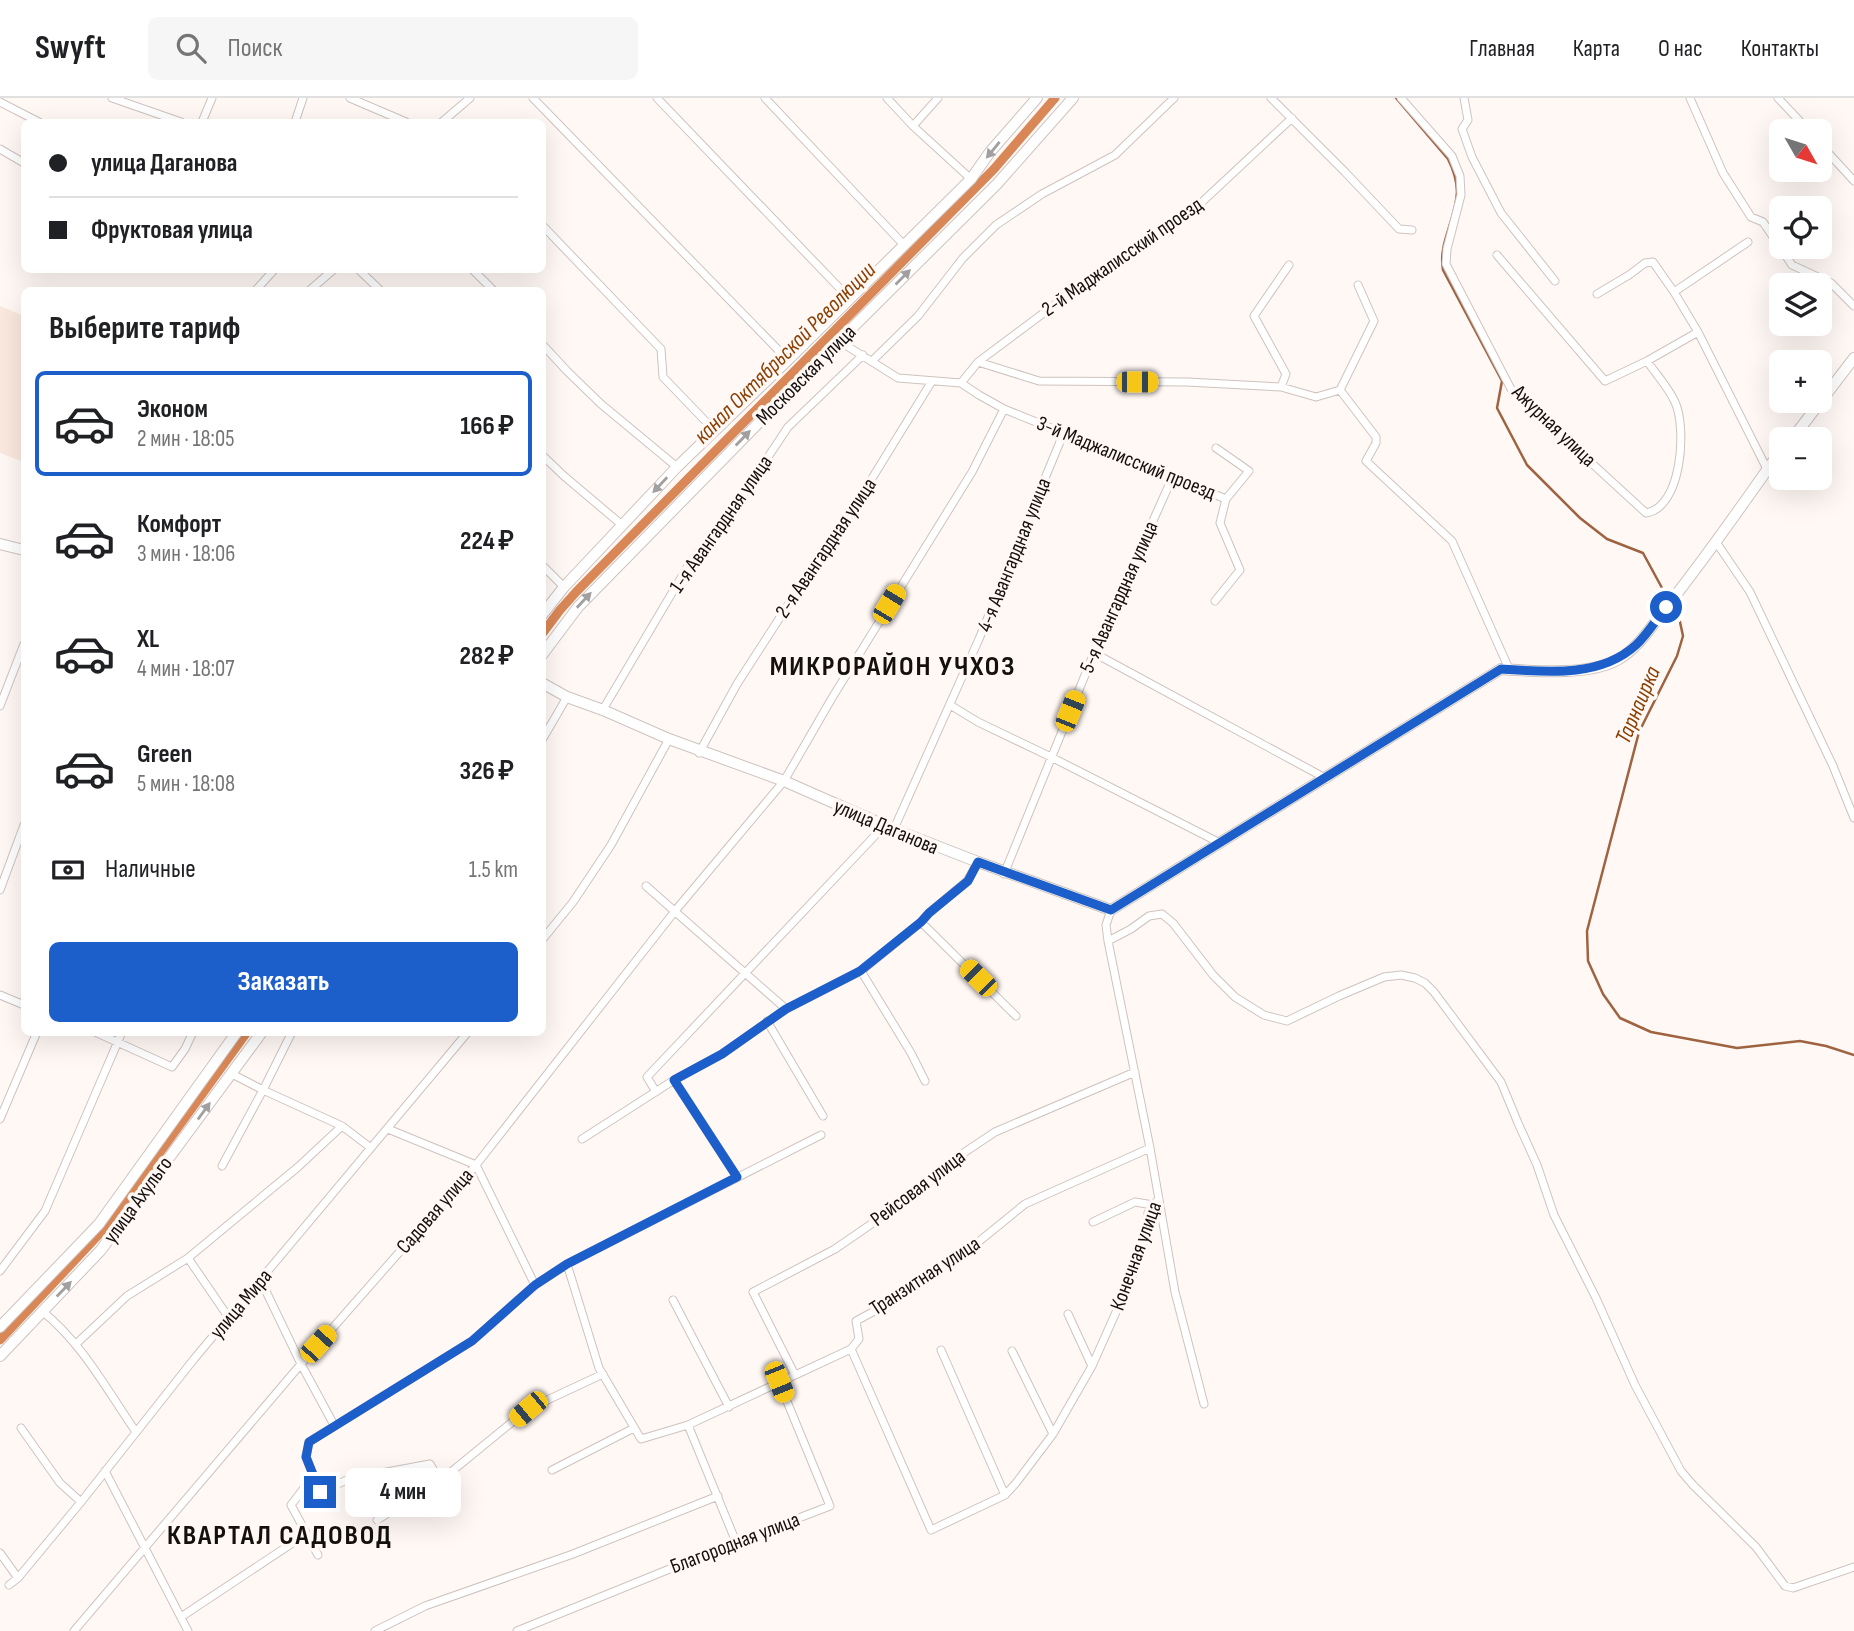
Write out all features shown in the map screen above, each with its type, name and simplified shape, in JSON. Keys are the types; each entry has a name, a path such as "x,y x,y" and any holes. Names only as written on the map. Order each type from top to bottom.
{"main road":[{"path":"546,610 677,467 971,179 990,152 1037,98"},
{"name":"Московская улица","path":"546,650 578,607 997,184 1073,98"},
{"path":"1832,383 1854,357"},
{"path":"1799,427 1854,357"},
{"path":"1111,911 1502,671 1594,672 1618,662 1639,645 1768,471"},
{"path":"0,546 21,550"},
{"name":"улица Даганова","path":"546,687 668,740 783,782 977,863 1111,911"},
{"path":"0,1327 99,1224 234,1036"},
{"name":"улица Ахульго","path":"0,1356 101,1250 259,1036"}],"street":[{"path":"112,98 172,119"},
{"path":"203,119 212,98"},
{"path":"296,119 303,98"},
{"path":"350,98 399,119"},
{"path":"446,119 470,98"},
{"path":"533,98 788,360"},
{"path":"656,98 850,299"},
{"path":"765,98 904,245"},
{"path":"887,98 971,179"},
{"path":"914,126 938,98"},
{"path":"872,361 918,317 963,258 996,225 1042,194 1115,155 1174,98"},
{"path":"1271,98 1399,229 1412,230"},
{"name":"Ажурная улица","path":"1401,98 1452,156 1460,176 1461,195 1447,248 1446,264 1511,389 1646,513 1655,511 1663,504 1672,486 1679,465 1681,425 1675,402 1647,361"},
{"path":"1464,98 1468,120 1462,129 1472,158 1501,213 1555,281"},
{"path":"1690,98 1723,173 1751,217 1763,222 1792,265 1831,283 1854,306"},
{"path":"1778,98 1798,119"},
{"path":"0,102 33,119"},
{"name":"2-й Маджалисский проезд","path":"961,383 978,362 1080,285 1187,216 1292,118"},
{"path":"0,149 21,161"},
{"path":"1832,157 1854,181"},
{"path":"546,229 661,349 663,377 714,430"},
{"path":"1674,292 1748,242"},
{"path":"1497,255 1605,381 1698,332"},
{"path":"1598,294 1645,263 1653,262 1698,332 1768,471"},
{"path":"1282,387 1286,374 1254,316 1289,265"},
{"path":"259,287 271,273"},
{"path":"313,287 330,273"},
{"path":"362,273 377,287"},
{"path":"476,273 490,287"},
{"path":"978,362 1038,381 1187,382 1282,387 1316,397 1340,390 1374,321 1358,285"},
{"path":"839,341 898,378 961,383"},
{"path":"546,348 601,404 677,467"},
{"name":"1-я Авангардная улица","path":"602,711 688,566 740,499 788,427 863,355"},
{"name":"2-я Авангардная улица","path":"699,752 759,650 847,519 932,381"},
{"name":"3-й Маджалисский проезд","path":"961,383 1004,409 1226,499 1220,523 1240,570 1215,601"},
{"path":"1340,390 1376,437 1376,443 1366,461 1452,541 1510,670"},
{"name":"Садовая улица","path":"74,1631 301,1364 476,1166 675,911 783,782 972,472 1004,409"},
{"name":"4-я Авангардная улица","path":"656,1092 647,1077 889,828 950,705 1064,432"},
{"path":"1216,448 1249,471 1226,499"},
{"path":"546,459 622,525"},
{"name":"5-я Авангардная улица","path":"1004,873 1094,653 1172,476"},
{"path":"1717,542 1750,592 1833,765 1854,818"},
{"path":"546,569 565,587"},
{"path":"0,706 21,653"},
{"path":"1094,653 1326,779"},
{"path":"546,733 567,698"},
{"path":"950,705 978,722 1221,844"},
{"path":"546,935 573,902 611,845 668,740"},
{"path":"0,890 21,833"},
{"path":"582,1139 674,1080 722,1054 786,1009 860,971 968,881 977,863"},
{"path":"646,886 786,1009"},
{"name":"Конечная улица","path":"851,1349 931,1530 1004,1495 1053,1434 1092,1366 1140,1256 1148,1213 1156,1202 1150,1148 1108,942 1106,925 1111,911"},
{"path":"1108,942 1149,916 1162,914 1173,923 1213,975 1235,997 1264,1015 1287,1021 1384,977 1401,975 1425,982 1446,1006 1501,1082 1537,1165 1559,1226 1597,1298 1635,1385 1681,1471 1756,1547 1785,1586 1793,1588 1854,1567"},
{"path":"921,922 1016,1016"},
{"path":"860,971 911,1053 925,1081"},
{"path":"0,995 21,1004"},
{"path":"767,1021 823,1116"},
{"path":"0,1119 35,1036"},
{"path":"104,1036 172,1067 191,1036"},
{"path":"0,1271 45,1211 120,1036"},
{"path":"222,1166 290,1036"},
{"name":"улица Мира","path":"9,1585 18,1578 194,1359 465,1036"},
{"name":"Рейсовая улица","path":"795,1375 752,1292 835,1249 925,1187 947,1164 995,1132 1135,1072"},
{"path":"232,1074 342,1126 371,1148"},
{"path":"674,1080 737,1177"},
{"path":"76,1344 127,1296 188,1258 298,1167 342,1126"},
{"path":"388,1129 476,1166 535,1285"},
{"path":"440,1481 430,1464 349,1479 320,1492 306,1457 309,1442 472,1341 535,1285 567,1264 821,1135"},
{"name":"Транзитная улица","path":"851,1349 859,1339 856,1321 891,1302 966,1252 1025,1205 1150,1148"},
{"path":"1093,1222 1135,1202 1156,1202 1175,1292 1204,1404"},
{"path":"188,1258 229,1318"},
{"path":"567,1264 599,1368 640,1439 688,1425 851,1349"},
{"path":"261,1281 334,1425"},
{"path":"673,1300 729,1406"},
{"path":"43,1311 76,1344 136,1432"},
{"path":"1068,1314 1092,1366"},
{"path":"941,1350 1004,1495"},
{"path":"1012,1351 1053,1434"},
{"path":"377,1520 440,1481 528,1409 603,1374"},
{"name":"Благородная улица","path":"517,1631 830,1506 779,1382"},
{"path":"688,1425 736,1542"},
{"path":"22,1428 60,1483 81,1502"},
{"path":"552,1470 634,1428"},
{"path":"105,1471 188,1631"},
{"path":"314,1475 291,1505 318,1555"},
{"path":"375,1631 425,1606 573,1554 718,1496"},
{"path":"181,1618 306,1534"},
{"path":"0,1553 18,1578"}],"shaded area":[{"path":"0,306 21,315 21,461 0,453"}],"waterway":[{"name":"канал Октябрьской Революции","path":"546,629 577,591 994,169 1055,98"},
{"name":"Тарнаирка","path":"1396,98 1448,159 1453,171 1456,202 1443,250 1443,270 1502,381 1497,408 1527,465 1580,518 1607,539 1643,553 1668,599"},
{"name":"Тарнаирка","path":"1671,605 1680,622 1683,636 1677,656 1639,732 1587,931 1588,961 1603,994 1620,1018 1651,1032 1737,1048 1800,1041 1854,1055"},
{"name":"канал Октябрьской Революции","path":"0,1340 105,1228 244,1036"}],"district":[{"name":"МИКРОРАЙОН УЧХОЗ","path":"893,666"},
{"name":"КВАРТАЛ САДОВОД","path":"280,1535"}],"route":[{"path":"320,1492 306,1457 309,1442 472,1341 535,1285 567,1264 737,1177 674,1080 722,1054 786,1009 870,964 968,881 978,862 1111,910 1501,669 1542,671 1592,668 1617,660 1637,644 1666,607"}]}
